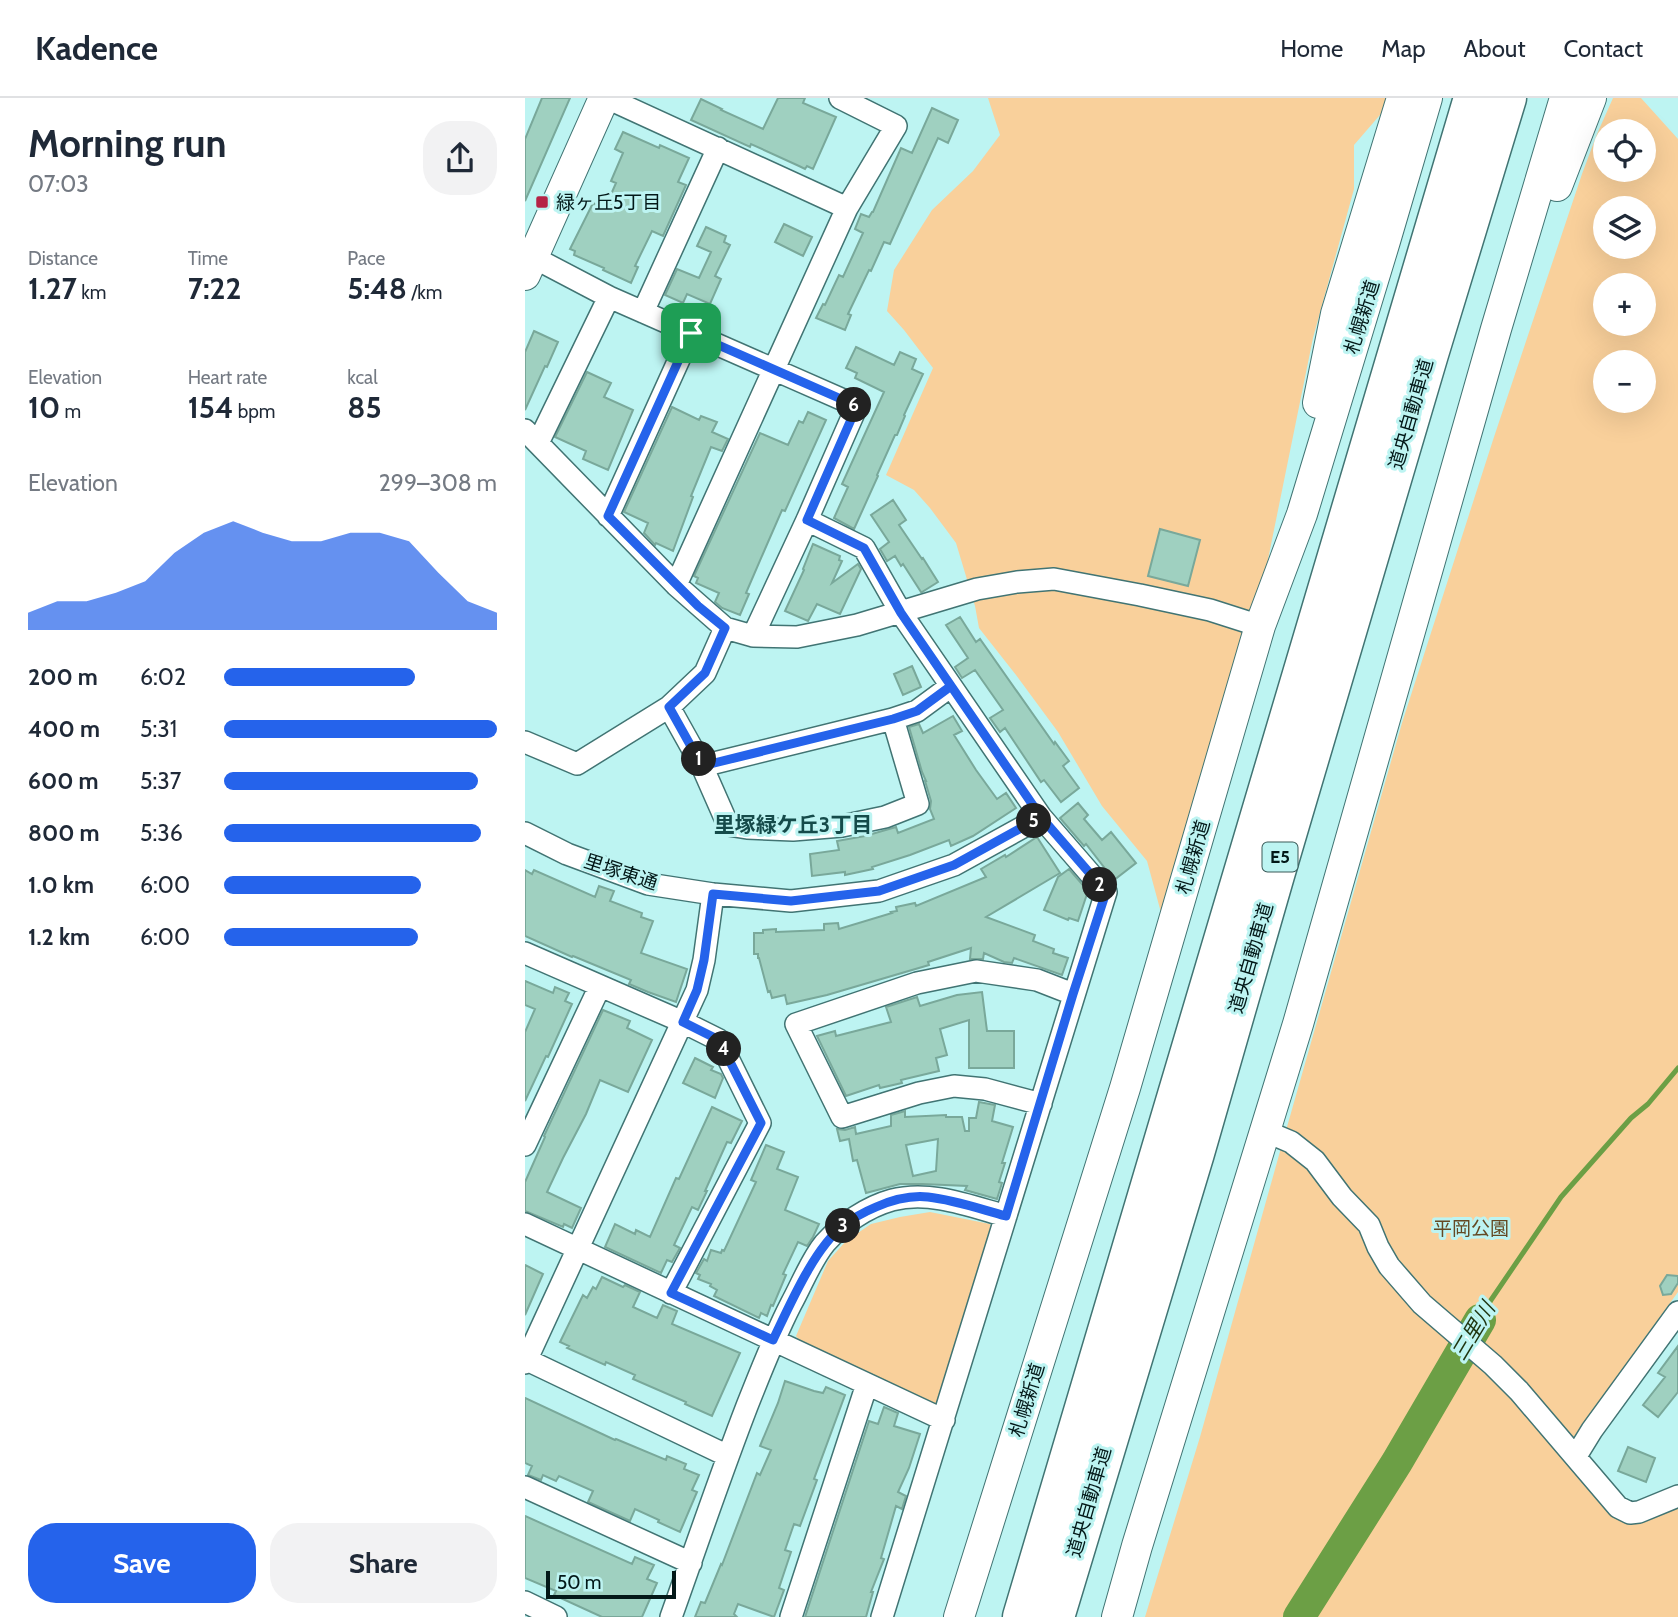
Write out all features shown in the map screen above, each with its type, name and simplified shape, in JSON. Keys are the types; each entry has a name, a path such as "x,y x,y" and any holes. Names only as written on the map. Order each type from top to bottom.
{"highway":[{"name":"道央自動車道","path":"1022,1617 1473,98"},
{"name":"道央自動車道","path":"1055,1617 1507,98"}],"street":[{"path":"753,636 857,406 528,262 605,98 847,208"},
{"path":"676,585 847,208 896,126 840,98"},
{"path":"1302,514 1308,449 1336,314 1402,98"},
{"name":"札幌新道","path":"959,1617 1125,1088 1260,626 1302,514 1427,98"},
{"path":"1117,1617 1298,1024 1496,329 1565,98"},
{"path":"1496,329 1541,228 1591,98"},
{"path":"643,312 718,148"},
{"path":"608,297 531,436 676,585 725,628 753,636 797,637 856,625 977,589 1053,579 1210,610 1260,626"},
{"path":"608,516 691,333"},
{"path":"807,520 864,548 901,613 1041,817 1106,892 882,1617"},
{"path":"525,742 577,764 669,707 705,673 725,628"},
{"path":"702,766 893,719 917,711 951,686"},
{"path":"669,707 702,766 728,825 747,828 793,830 842,825 885,817 918,804 893,719"},
{"name":"里塚東通","path":"525,833 567,854 648,884 713,894 791,901 879,891 954,865 1041,817"},
{"path":"713,894 697,990 525,1361 728,1456"},
{"path":"525,953 719,1040 761,1123 671,1293"},
{"path":"1041,1104 985,1088 954,1086 919,1093 842,1117 796,1024 917,983 976,971 1037,980 1073,994"},
{"path":"525,1145 600,986"},
{"path":"1265,1131 1291,1142 1315,1161 1342,1197 1369,1224 1389,1266 1422,1304 1519,1391 1618,1507 1630,1513 1652,1508 1678,1496"},
{"path":"671,1617 728,1456 773,1340 824,1245 842,1226 862,1213 892,1200 925,1196 1006,1216"},
{"path":"525,1224 944,1420"},
{"path":"1576,1456 1592,1430 1677,1317"},
{"path":"791,1617 867,1384"},
{"path":"525,1488 691,1563"},
{"path":"525,1602 556,1617"}],"green space":[{"path":"988,98 1389,98 1386,108 1354,145 1354,189 1313,338 1263,584 1163,920 1147,861 1102,806 1058,732 979,628 956,543 914,490 886,475 933,368 887,311 894,270 932,210 973,171 1000,135"},
{"name":"平岡公園","path":"1613,98 1641,98 1678,139 1678,1292 1560,1456 1615,1517 1678,1506 1678,1617 1145,1617 1200,1437 1402,723 1593,145 1593,182 1656,182 1656,119 1604,119"},
{"path":"930,1212 990,1224 993,1231 940,1404 933,1404 800,1341 796,1336 828,1261 846,1241 871,1224"}],"building":[{"path":"542,98 570,98 525,201 525,139"},
{"path":"778,98 805,98 803,103 836,117 813,169 807,166 805,169 751,144 750,147 691,120 701,99 763,129"},
{"path":"932,108 958,120 948,143 938,138 890,244 884,242 871,271 869,270 848,314 851,315 845,330 816,318 839,275 843,277 863,233 855,229 861,214 869,217 873,212 901,148 912,153"},
{"path":"623,132 689,158 678,182 686,185 663,236 652,231 635,266 638,267 631,283 574,255 575,251 570,249 593,203 605,208 616,183 611,181 623,153 615,149"},
{"path":"784,224 812,237 803,256 775,242"},
{"path":"706,227 726,236 724,242 730,245 715,276 721,279 710,304 687,294 683,303 665,295 677,269 699,278 711,252 697,246"},
{"path":"534,331 558,342 525,410 525,352"},
{"path":"856,347 894,365 900,352 916,359 912,369 923,374 854,529 834,518 848,487 842,484 884,392 855,378 857,373 846,368"},
{"path":"587,372 611,383 604,397 633,410 608,470 583,459 586,451 555,437"},
{"path":"672,407 699,420 701,416 717,422 712,432 728,439 722,451 711,447 673,551 656,543 655,545 644,533 648,523 624,512"},
{"path":"808,412 826,420 785,511 782,510 746,593 749,594 740,615 722,608 715,602 719,593 696,583 698,578 694,576 760,433 788,445 799,421 803,423"},
{"path":"893,500 906,520 899,525 938,582 922,592 903,564 901,566 895,556 887,561 880,549 889,542 871,515"},
{"path":"1160,529 1200,540 1188,586 1148,576"},
{"path":"813,544 840,556 839,560 842,561 832,583 858,564 861,569 840,614 817,604 808,621 785,611"},
{"path":"960,617 976,642 980,639 1069,761 1063,766 1079,788 1061,802 1044,780 1041,782 1005,728 1000,732 990,718 1003,710 975,670 962,678 955,667 968,658 946,625"},
{"path":"912,666 921,687 903,695 894,674"},
{"path":"953,716 962,731 954,735 976,770 997,799 1006,793 1016,808 973,836 951,846 949,840 872,867 873,869 845,875 845,872 812,876 810,854 839,850 837,841 896,827 898,833 934,819 926,781 909,727 919,724 923,733"},
{"path":"1078,803 1088,815 1084,819 1102,840 1111,832 1136,863 1114,880 1086,844 1084,846 1060,818"},
{"path":"1037,837 1060,873 986,917 1035,935 1033,941 1068,958 1062,975 1014,958 1012,963 1004,962 984,953 983,959 970,959 971,948 928,962 929,965 787,1004 785,995 772,998 770,991 768,992 758,954 754,954 754,933 776,929 776,932 824,930 824,924 838,923 839,929 892,913 897,911 896,907 915,903 916,906 986,877 981,869"},
{"path":"1069,869 1088,891 1078,921 1068,920 1044,910 1058,877"},
{"path":"525,870 532,874 534,870 595,897 599,886 614,891 610,901 642,913 641,917 653,921 641,953 687,969 676,1002 629,984 631,980 525,936"},
{"path":"525,981 553,993 555,987 569,993 565,1001 572,1004 525,1101 525,1032 535,1009 525,1005"},
{"path":"982,992 987,1031 1014,1031 1014,1068 969,1068 969,1020 940,1029 947,1055 936,1058 939,1071 846,1096 817,1036 835,1031 836,1036 891,1022 886,1007 917,997 920,1006 957,995"},
{"path":"603,1010 630,1021 627,1028 652,1040 628,1092 600,1080 547,1192 581,1208 572,1228 564,1224 563,1227 525,1211 525,1182"},
{"path":"695,1058 713,1067 711,1070 721,1074 723,1078 715,1098 683,1083"},
{"path":"979,1102 995,1105 992,1121 1013,1127 1002,1163 1005,1163 997,1199 965,1190 967,1186 900,1184 866,1193 857,1160 853,1161 849,1139 840,1141 837,1129 855,1127 856,1134 891,1126 891,1115 905,1111 905,1117 962,1117 965,1131 969,1131 969,1118 976,1118","holes":["938,1139 936,1171 913,1176 906,1145"]},
{"path":"712,1107 742,1121 731,1143 727,1142 698,1210 692,1207 674,1245 680,1248 672,1262 667,1260 661,1273 605,1247 615,1224 635,1234 636,1230 650,1237"},
{"path":"766,1145 784,1152 777,1169 798,1177 785,1210 819,1224 807,1246 798,1242 783,1274 786,1275 773,1306 771,1305 767,1316 761,1313 759,1318 714,1296 717,1290 710,1286 711,1284 698,1279 700,1275 696,1273 704,1259 707,1261 711,1250 721,1253 724,1251 756,1182 751,1180"},
{"path":"525,1265 543,1274 525,1315"},
{"path":"1667,1275 1678,1276 1678,1283 1671,1294 1663,1295 1660,1286"},
{"path":"602,1277 640,1292 633,1307 657,1318 663,1305 677,1311 672,1324 740,1353 712,1416 633,1379 635,1375 606,1362 605,1365 567,1348 569,1346 560,1342 583,1295 587,1298"},
{"path":"1678,1346 1678,1392 1658,1417 1643,1405 1665,1377 1658,1373"},
{"path":"785,1381 823,1393 826,1387 845,1395 800,1526 794,1524 785,1550 791,1552 779,1588 784,1590 774,1617 738,1604 734,1614 737,1617 695,1617 701,1602 705,1603 757,1473 760,1475 771,1450 760,1446"},
{"path":"525,1398 615,1440 666,1460 667,1456 686,1464 684,1469 699,1475 692,1490 697,1492 680,1532 635,1509 630,1521 588,1502 593,1491 559,1476 556,1481 543,1475 541,1480 528,1475 532,1466 525,1463"},
{"path":"884,1407 898,1413 894,1426 920,1434 898,1492 906,1496 902,1509 896,1506 881,1558 884,1559 871,1592 866,1617 805,1617 869,1421 878,1424"},
{"path":"1628,1447 1655,1458 1646,1482 1618,1471"},
{"path":"525,1516 632,1564 635,1557 654,1565 647,1579 657,1583 642,1617 602,1617 554,1595 556,1591 525,1578"}],"waterway":[{"name":"三里川","path":"1480,1320 1561,1197 1678,1068"},
{"name":"三里川","path":"1299,1617 1397,1462 1480,1320"}],"place":[{"name":"緑ヶ丘5丁目","path":"542,202"}],"district":[{"name":"里塚緑ケ丘3丁目","path":"793,824"}],"route":[{"path":"691,333 608,516 698,606 725,628 705,673 669,707 702,766 893,719 917,711 951,686 1041,817 1106,892 1006,1216 925,1196 892,1200 862,1213 842,1226 824,1245 773,1340 671,1293 761,1123 719,1040 683,1022 697,990 713,894 791,901 879,891 954,865 1041,817 901,613 864,548 807,520 857,406 691,333"}]}
